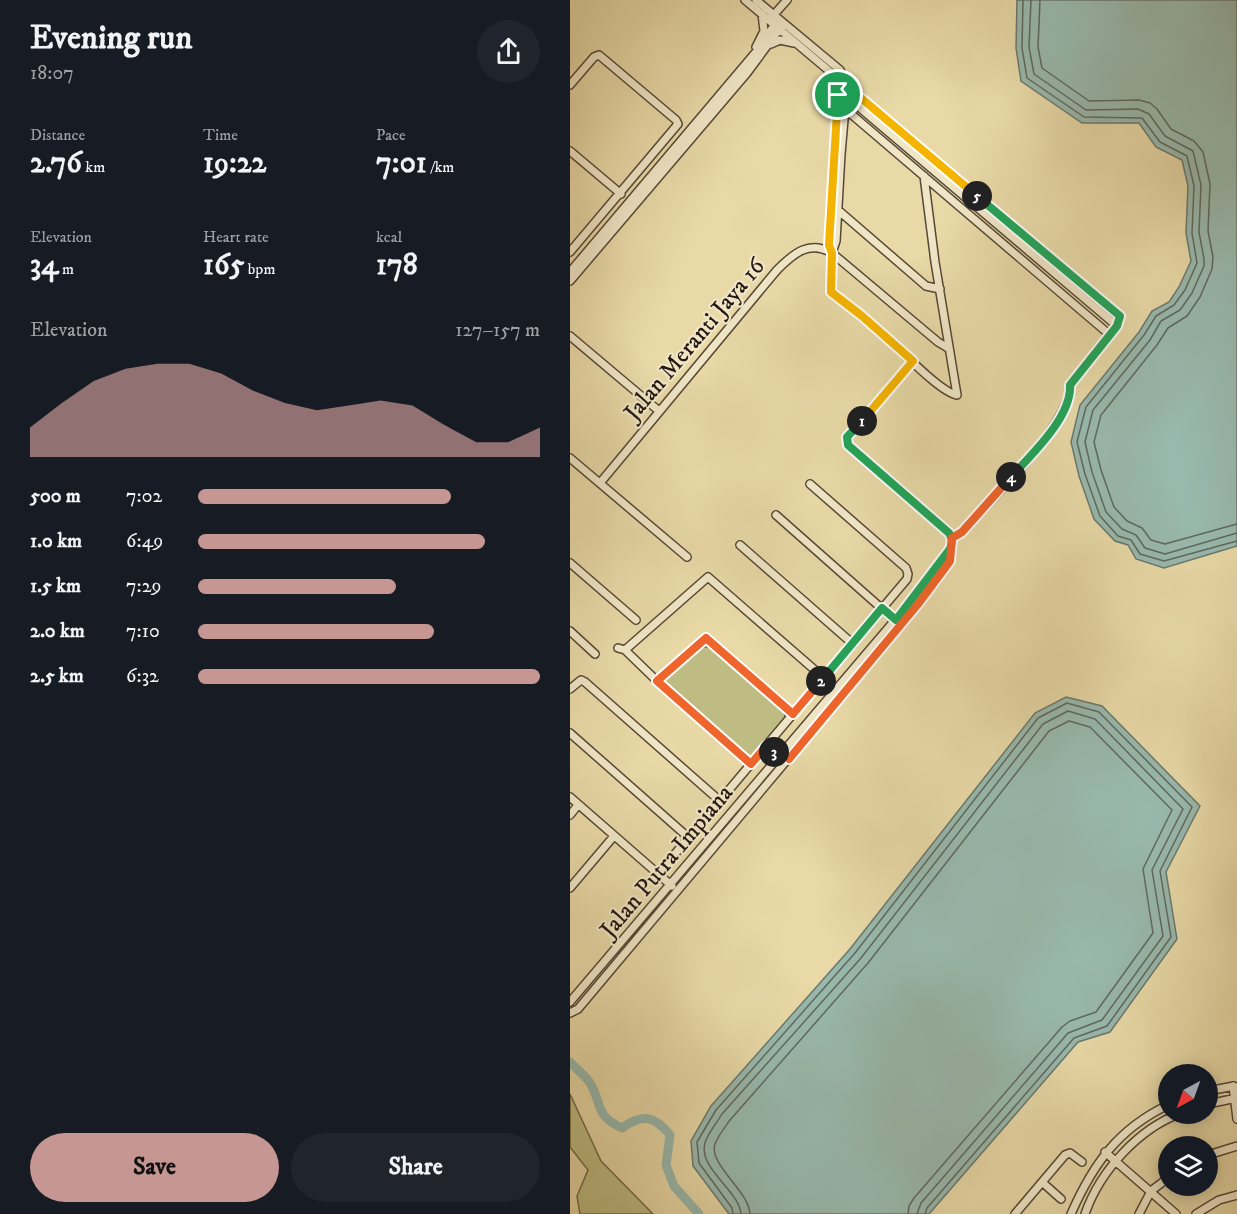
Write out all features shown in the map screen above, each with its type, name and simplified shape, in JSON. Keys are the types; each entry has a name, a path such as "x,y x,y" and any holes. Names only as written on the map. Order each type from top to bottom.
{"street":[{"path":"745,0 840,70 847,86 836,241 832,253 831,292 862,316 940,386 951,394 957,395 948,348 924,176"},
{"path":"756,0 797,43 836,77 1120,316 1117,326 1070,385 1071,394 1062,414 1041,444 962,532 952,538 950,549"},
{"path":"770,45 784,1"},
{"path":"750,60 764,30 762,14"},
{"path":"570,272 750,60 777,22"},
{"path":"570,281 770,45 780,40 797,43"},
{"path":"570,85 594,57 599,55 678,124 621,194 571,250"},
{"path":"836,77 838,95 829,245 832,253 948,348"},
{"path":"846,96 1117,326"},
{"path":"844,108 1110,335"},
{"path":"570,151 621,194"},
{"path":"838,210 926,286 940,288"},
{"name":"Jalan Meranti Jaya 16","path":"600,483 777,270 792,255 812,247 822,247 832,253"},
{"path":"570,336 659,411"},
{"path":"913,361 847,437 847,442 952,538"},
{"path":"570,458 687,557"},
{"path":"658,874 907,579 906,568 810,484"},
{"path":"776,515 898,623"},
{"path":"740,545 853,644"},
{"name":"Jalan Putra Impiana","path":"570,1013 578,1009 784,758 950,561 950,549"},
{"name":"Jalan Putra Impiana","path":"898,623 950,549"},
{"path":"570,563 636,620"},
{"path":"751,764 622,649 708,577 824,678"},
{"path":"570,631 593,651"},
{"path":"657,681 706,638 793,714"},
{"path":"570,689 581,680 720,801"},
{"path":"570,733 689,838"},
{"path":"768,743 784,758"},
{"name":"Jalan Putra Impiana","path":"570,1002 784,758"},
{"path":"570,797 677,891"},
{"path":"570,814 578,805"},
{"path":"570,888 614,836"},
{"path":"1218,1089 1235,1086 1237,1119"},
{"path":"1218,1102 1236,1098"},
{"path":"1071,1214 1084,1184 1105,1152 1134,1127 1158,1111"},
{"path":"1085,1214 1093,1196 1116,1161 1139,1138 1159,1124"},
{"path":"1218,1152 1237,1146"},
{"path":"1105,1152 1176,1214"},
{"path":"1015,1214 1065,1155 1070,1154 1082,1162"},
{"path":"1042,1182 1061,1199"},
{"path":"1139,1214 1151,1191 1158,1186"},
{"path":"1196,1214 1219,1200 1237,1196"}],"shaded area":[{"path":"703,647 710,647 784,711 785,717 754,758 748,758 664,684 664,681"},
{"path":"570,1094 601,1161 653,1214 580,1214 577,1196 588,1170 570,1147"}],"water":[{"path":"1017,0 1237,0 1237,546 1164,568 1136,559 1128,545 1115,541 1094,519 1079,476 1071,442 1080,405 1139,332 1152,311 1169,302 1179,287 1191,261 1186,233 1188,186 1182,160 1156,147 1139,123 1082,123 1021,81 1016,48"},
{"path":"1066,697 1102,706 1200,806 1166,872 1177,939 1110,1032 1078,1042 929,1214 729,1214 693,1166 691,1141 711,1106 850,949 1035,713"}],"waterway":[{"path":"570,1062 588,1080 600,1109 607,1119 622,1128 636,1120 653,1120 670,1135 666,1165 674,1186 699,1214"}],"route":[{"path":"838,95 829,245 832,253 831,292 913,361 847,437 847,442 949,533 952,544 896,620 882,608 793,714 706,638 657,681 751,764 766,746 780,757 783,753 789,759 842,697 950,561 950,549 952,544 952,538 962,532 1041,444 1062,414 1071,394 1070,385 1117,326 1120,316 836,77 838,95"}]}
